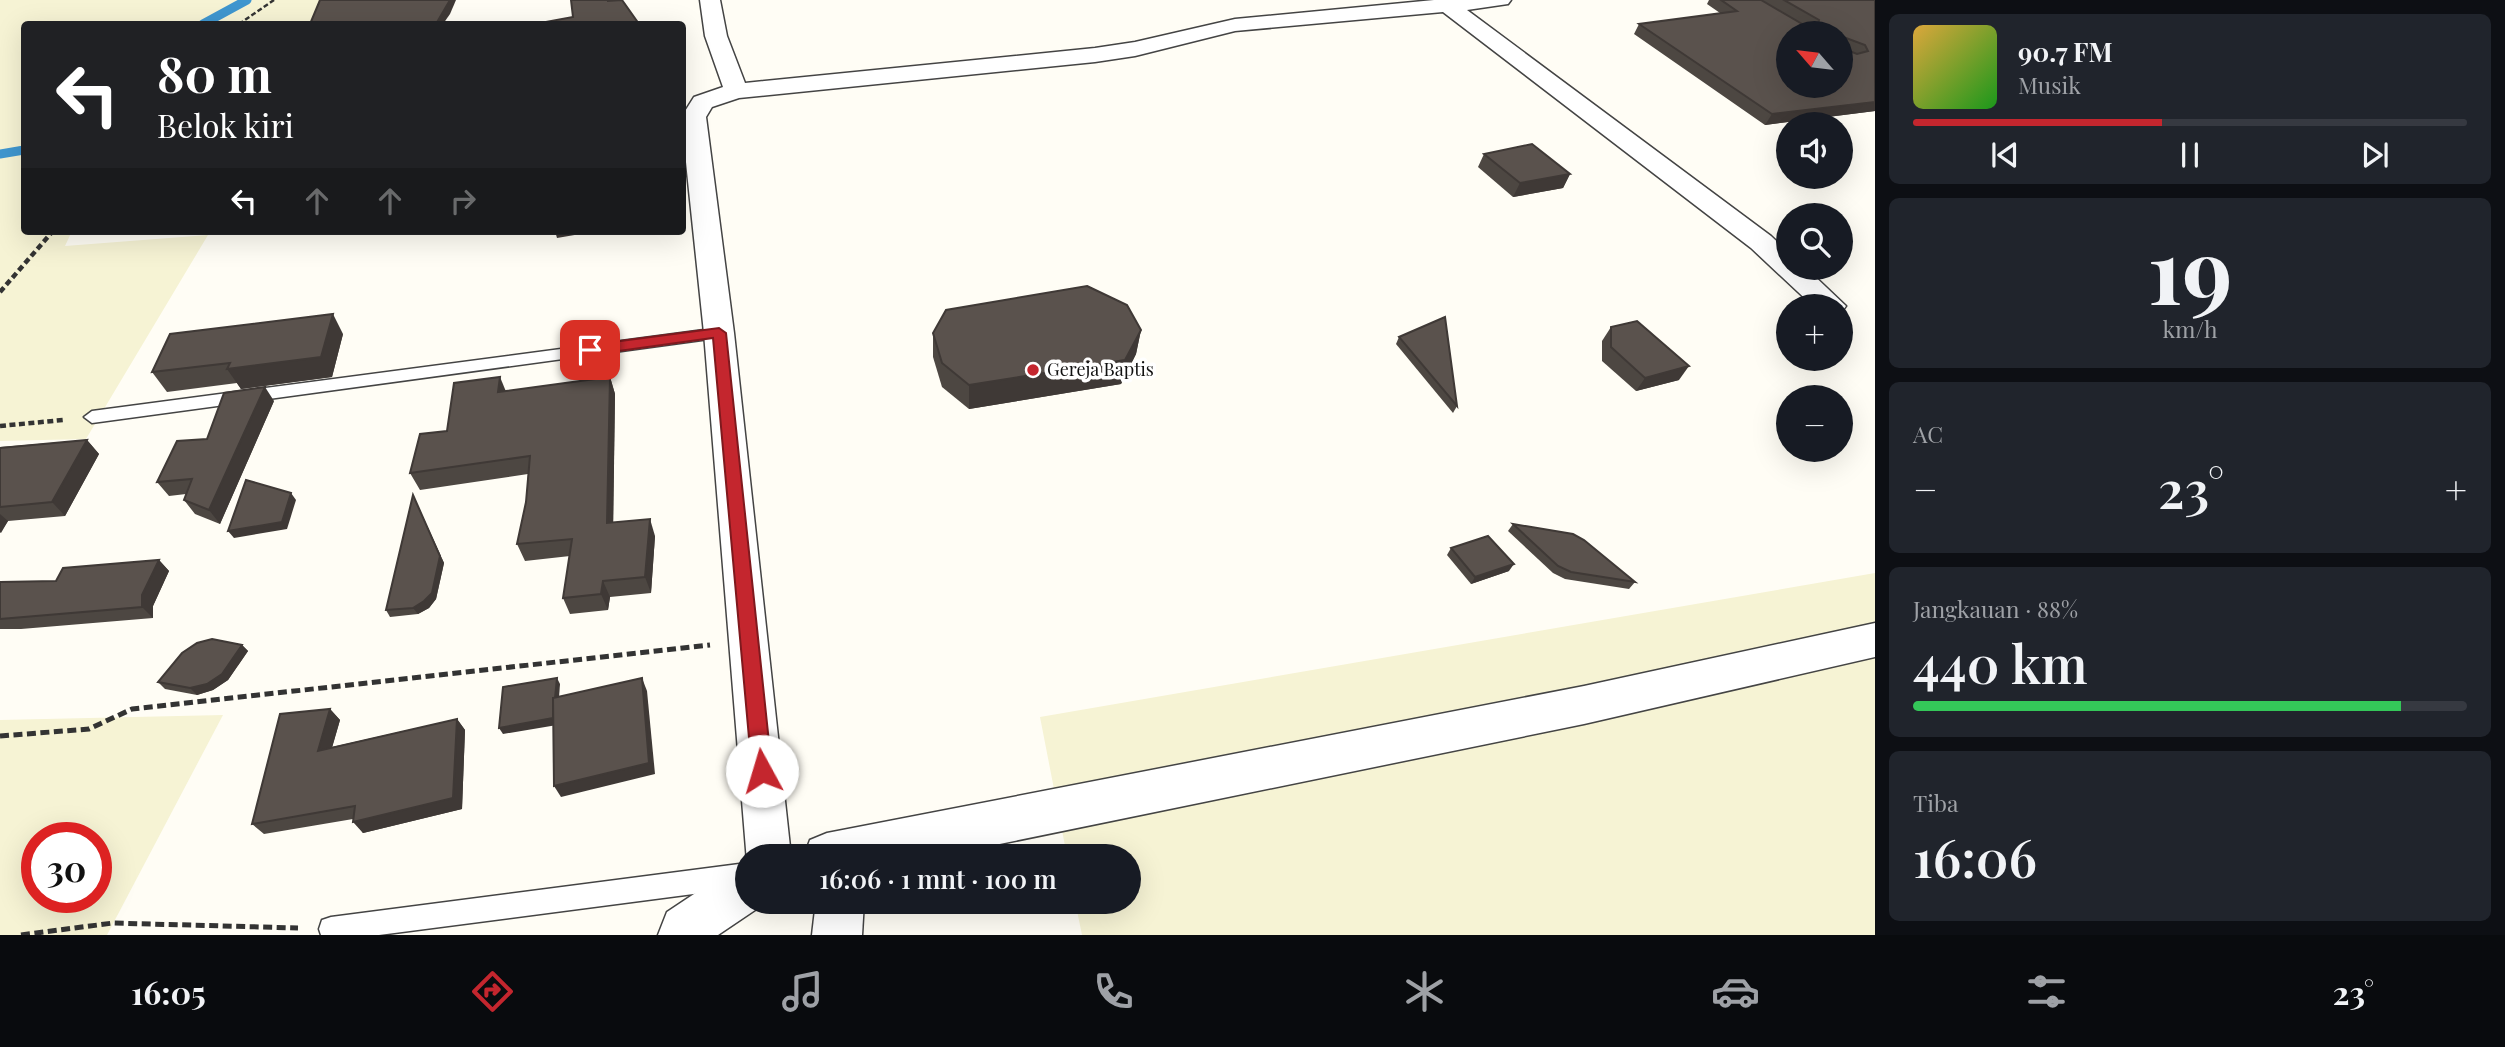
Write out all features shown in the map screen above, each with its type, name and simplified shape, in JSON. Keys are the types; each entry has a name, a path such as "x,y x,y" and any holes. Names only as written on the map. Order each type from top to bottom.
{"street":[{"path":"710,0 716,36 736,91"},
{"path":"767,844 719,333 694,117 702,102 736,91 1135,49 1227,17 1501,0"},
{"path":"1447,5 1776,255"},
{"path":"1803,280 1818,294"},
{"path":"890,844 1584,705 1875,640"},
{"path":"683,935 684,929 735,895"},
{"path":"837,935 839,914"}],"lane":[{"path":"92,417 719,333"},
{"path":"331,929 735,877"}],"path":[{"path":"243,21 274,0"},
{"path":"0,292 50,235"},
{"path":"0,426 92,417"},
{"path":"0,736 89,729 132,709 749,640"},
{"path":"21,935 113,923 331,929"}],"shaded area":[{"path":"0,0 418,0 416,21 21,21 21,235 70,235 65,246 208,235 86,439 0,441"},
{"path":"1875,573 1875,935 1082,935 1078,914 1141,914 1141,844 1065,844 1040,717"},
{"path":"223,715 107,935 0,935 0,720"}],"building":[{"path":"320,0 450,0 438,21 311,21"},
{"path":"571,0 622,0 637,21 551,21 573,17"},
{"path":"1721,0 1761,0 1797,21 1776,21 1776,98 1853,98 1853,52 1868,51 1865,45 1853,41 1853,21 1819,21 1784,0 1875,0 1875,102 1772,114 1639,24 1737,11"},
{"path":"1532,144 1570,174 1520,183 1484,154"},
{"name":"Gereja Baptis","path":"1087,286 1127,305 1141,330 1125,360 969,385 942,363 933,333 946,310"},
{"path":"333,314 321,357 227,369 230,363 152,372 170,334"},
{"path":"1445,317 1457,406 1399,337"},
{"path":"1637,321 1689,366 1645,378 1611,347 1611,327"},
{"path":"500,377 498,392 610,377 607,523 650,519 645,577 603,581 601,594 563,598 572,539 517,544 526,502 530,456 410,473 420,434 447,431 454,383"},
{"path":"265,387 209,510 184,500 192,479 157,482 177,441 207,439 224,393"},
{"path":"87,440 52,502 0,507 0,448"},
{"path":"246,480 291,493 282,522 228,531"},
{"path":"413,495 440,556 432,593 413,608 386,610"},
{"path":"1513,524 1573,534 1635,582 1571,572 1558,566"},
{"path":"1488,536 1514,564 1475,577 1451,548"},
{"path":"159,560 142,595 142,607 0,619 0,582 56,581 63,568"},
{"path":"212,639 242,645 222,674 207,684 190,688 158,682 182,653 197,643"},
{"path":"557,678 553,718 499,728 503,687"},
{"path":"642,678 649,763 554,786 553,698"},
{"path":"330,709 318,751 457,719 453,798 353,822 355,806 252,824 280,714"}],"waterway":[{"path":"208,21 247,0"},
{"path":"0,154 21,150"}],"place":[{"name":"Gereja Baptis","path":"1033,370"}],"route":[{"path":"590,350 719,333 762,771"}]}
